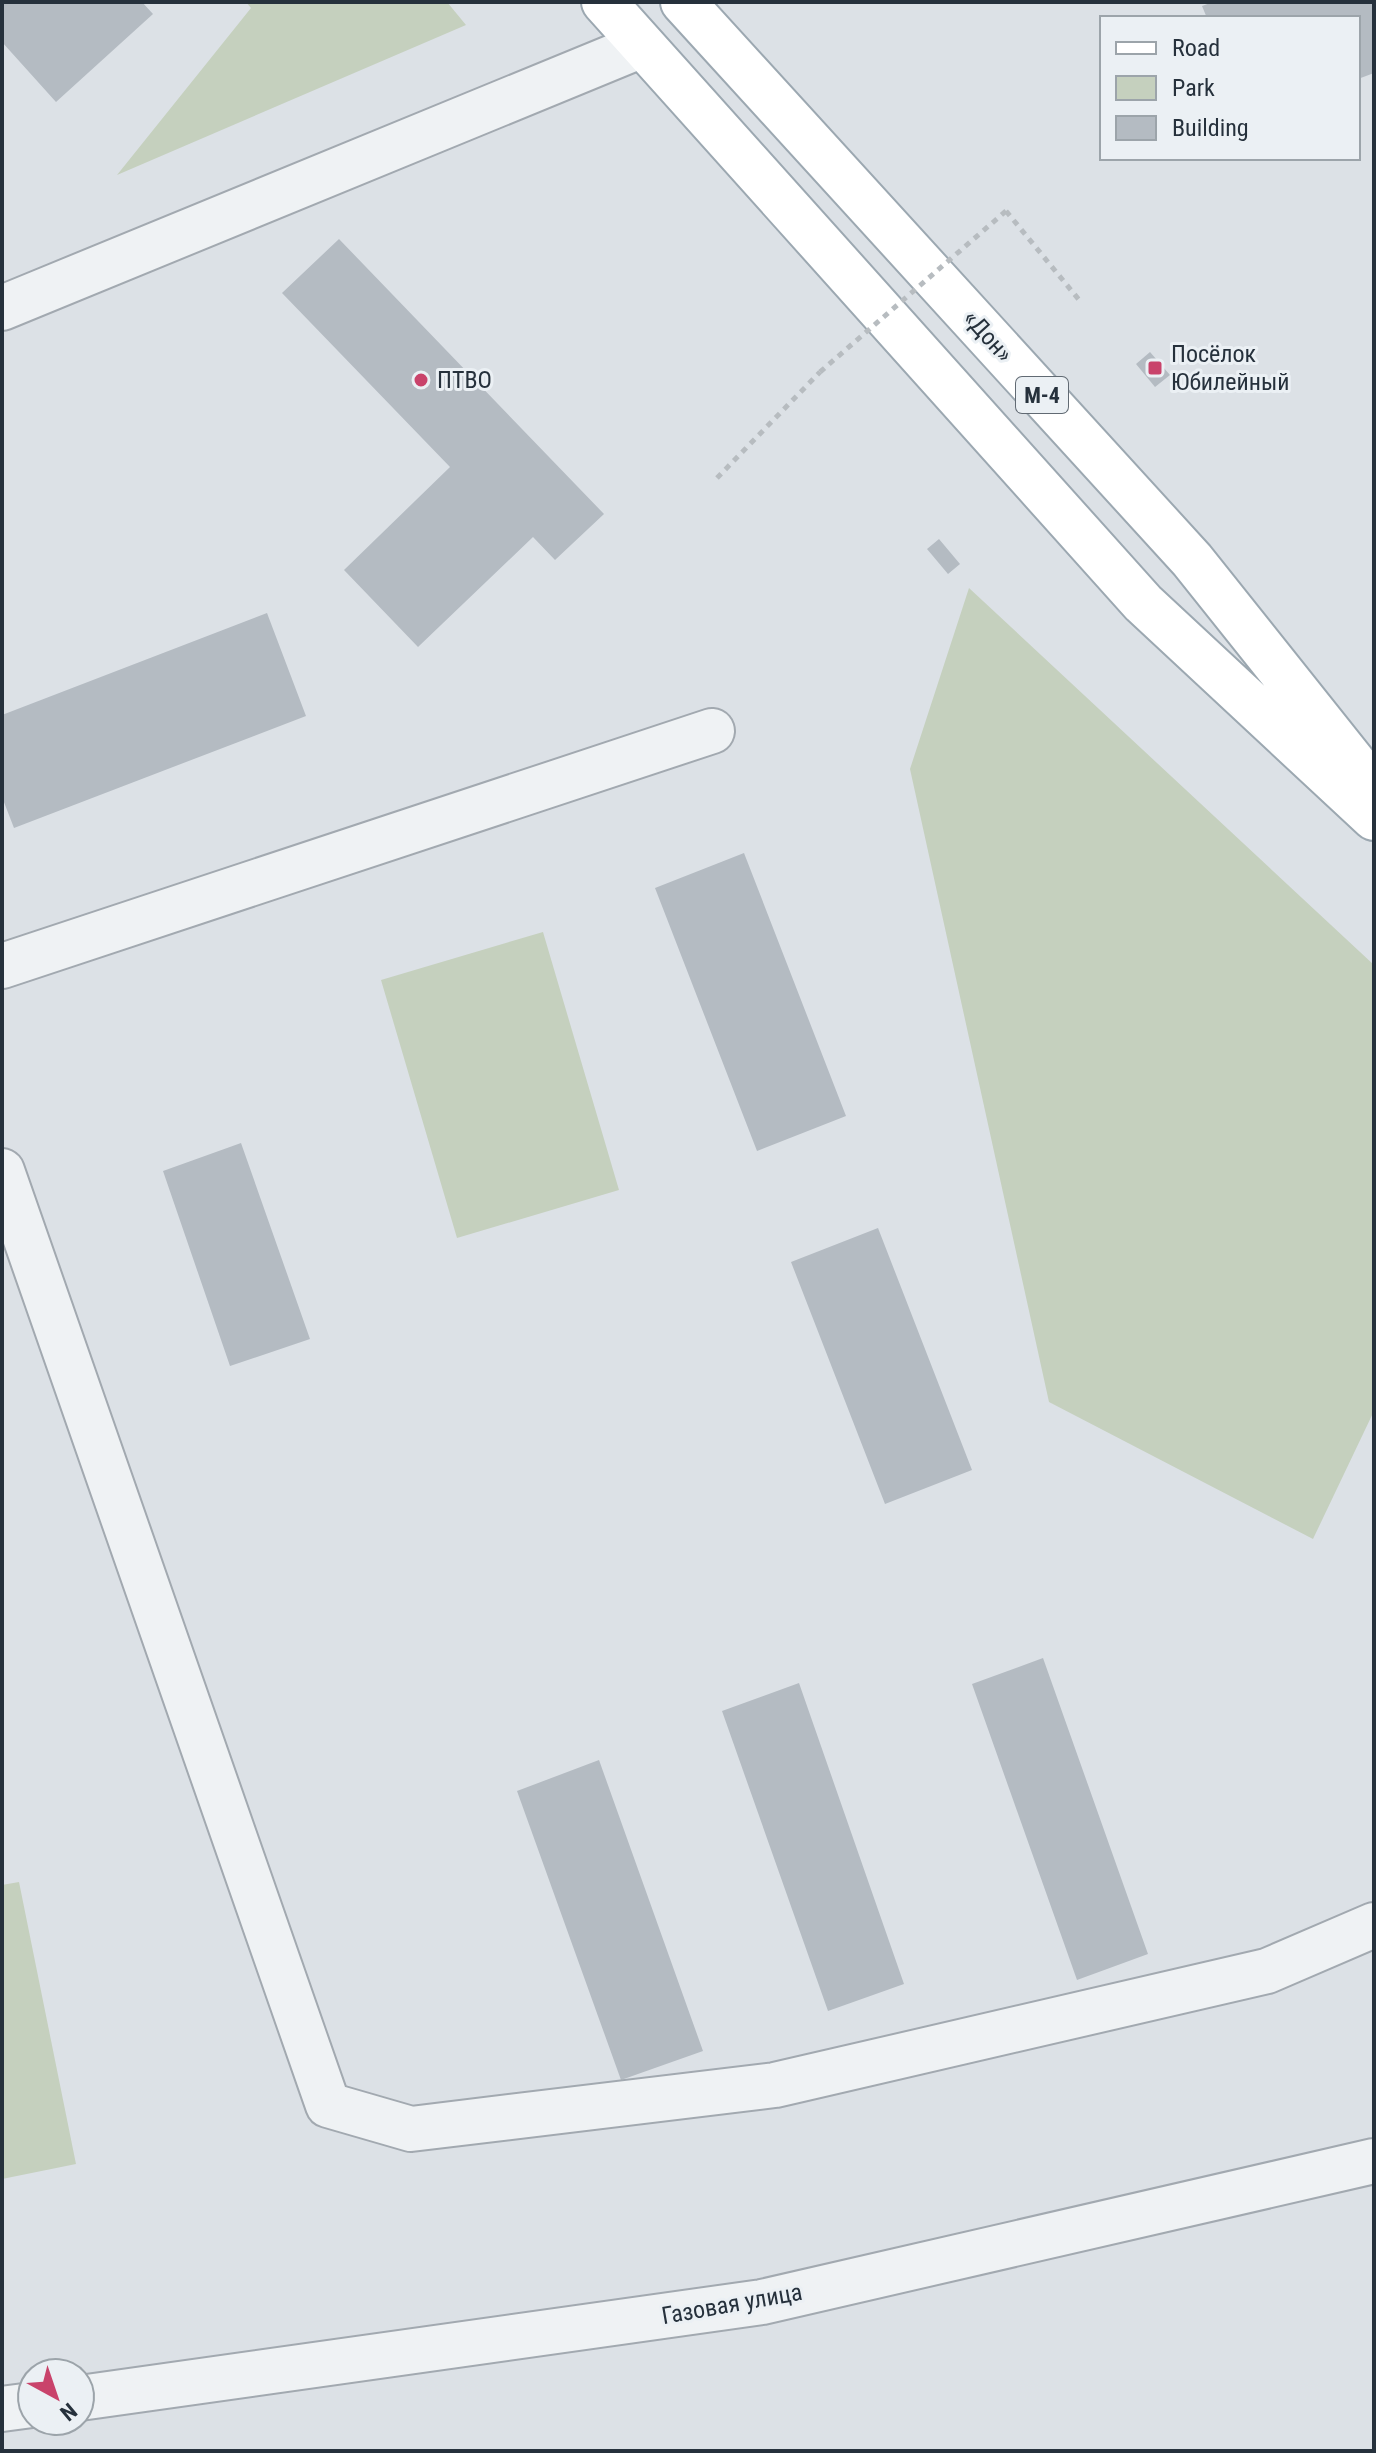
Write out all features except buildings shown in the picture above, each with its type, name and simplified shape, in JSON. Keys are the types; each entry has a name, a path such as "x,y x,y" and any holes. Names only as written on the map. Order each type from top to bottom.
{"main road":[{"path":"604,2 640,46 1143,603 1374,818"},
{"name":"«Дон»","path":"699,6 1192,560 1374,789"}],"street":[{"path":"2,308 640,46"},
{"path":"2,966 712,731"},
{"path":"2,1171 328,2105 411,2129 775,2085 1267,1971 1374,1925"},
{"name":"Газовая улица","path":"96,2396 762,2302 1374,2161"}],"path":[{"path":"717,478 820,372 1006,211 1080,301"}],"green space":[{"path":"246,2 447,2 466,25 117,175 251,8"},
{"path":"969,588 1374,965 1374,1411 1313,1539 1049,1402 910,769"},
{"path":"543,932 619,1190 457,1238 381,980"},
{"path":"19,1882 76,2164 2,2179 2,1885"}],"place":[{"name":"Посёлок Юбилейный","path":"1155,368"},
{"name":"ПТВО","path":"421,380"}]}
